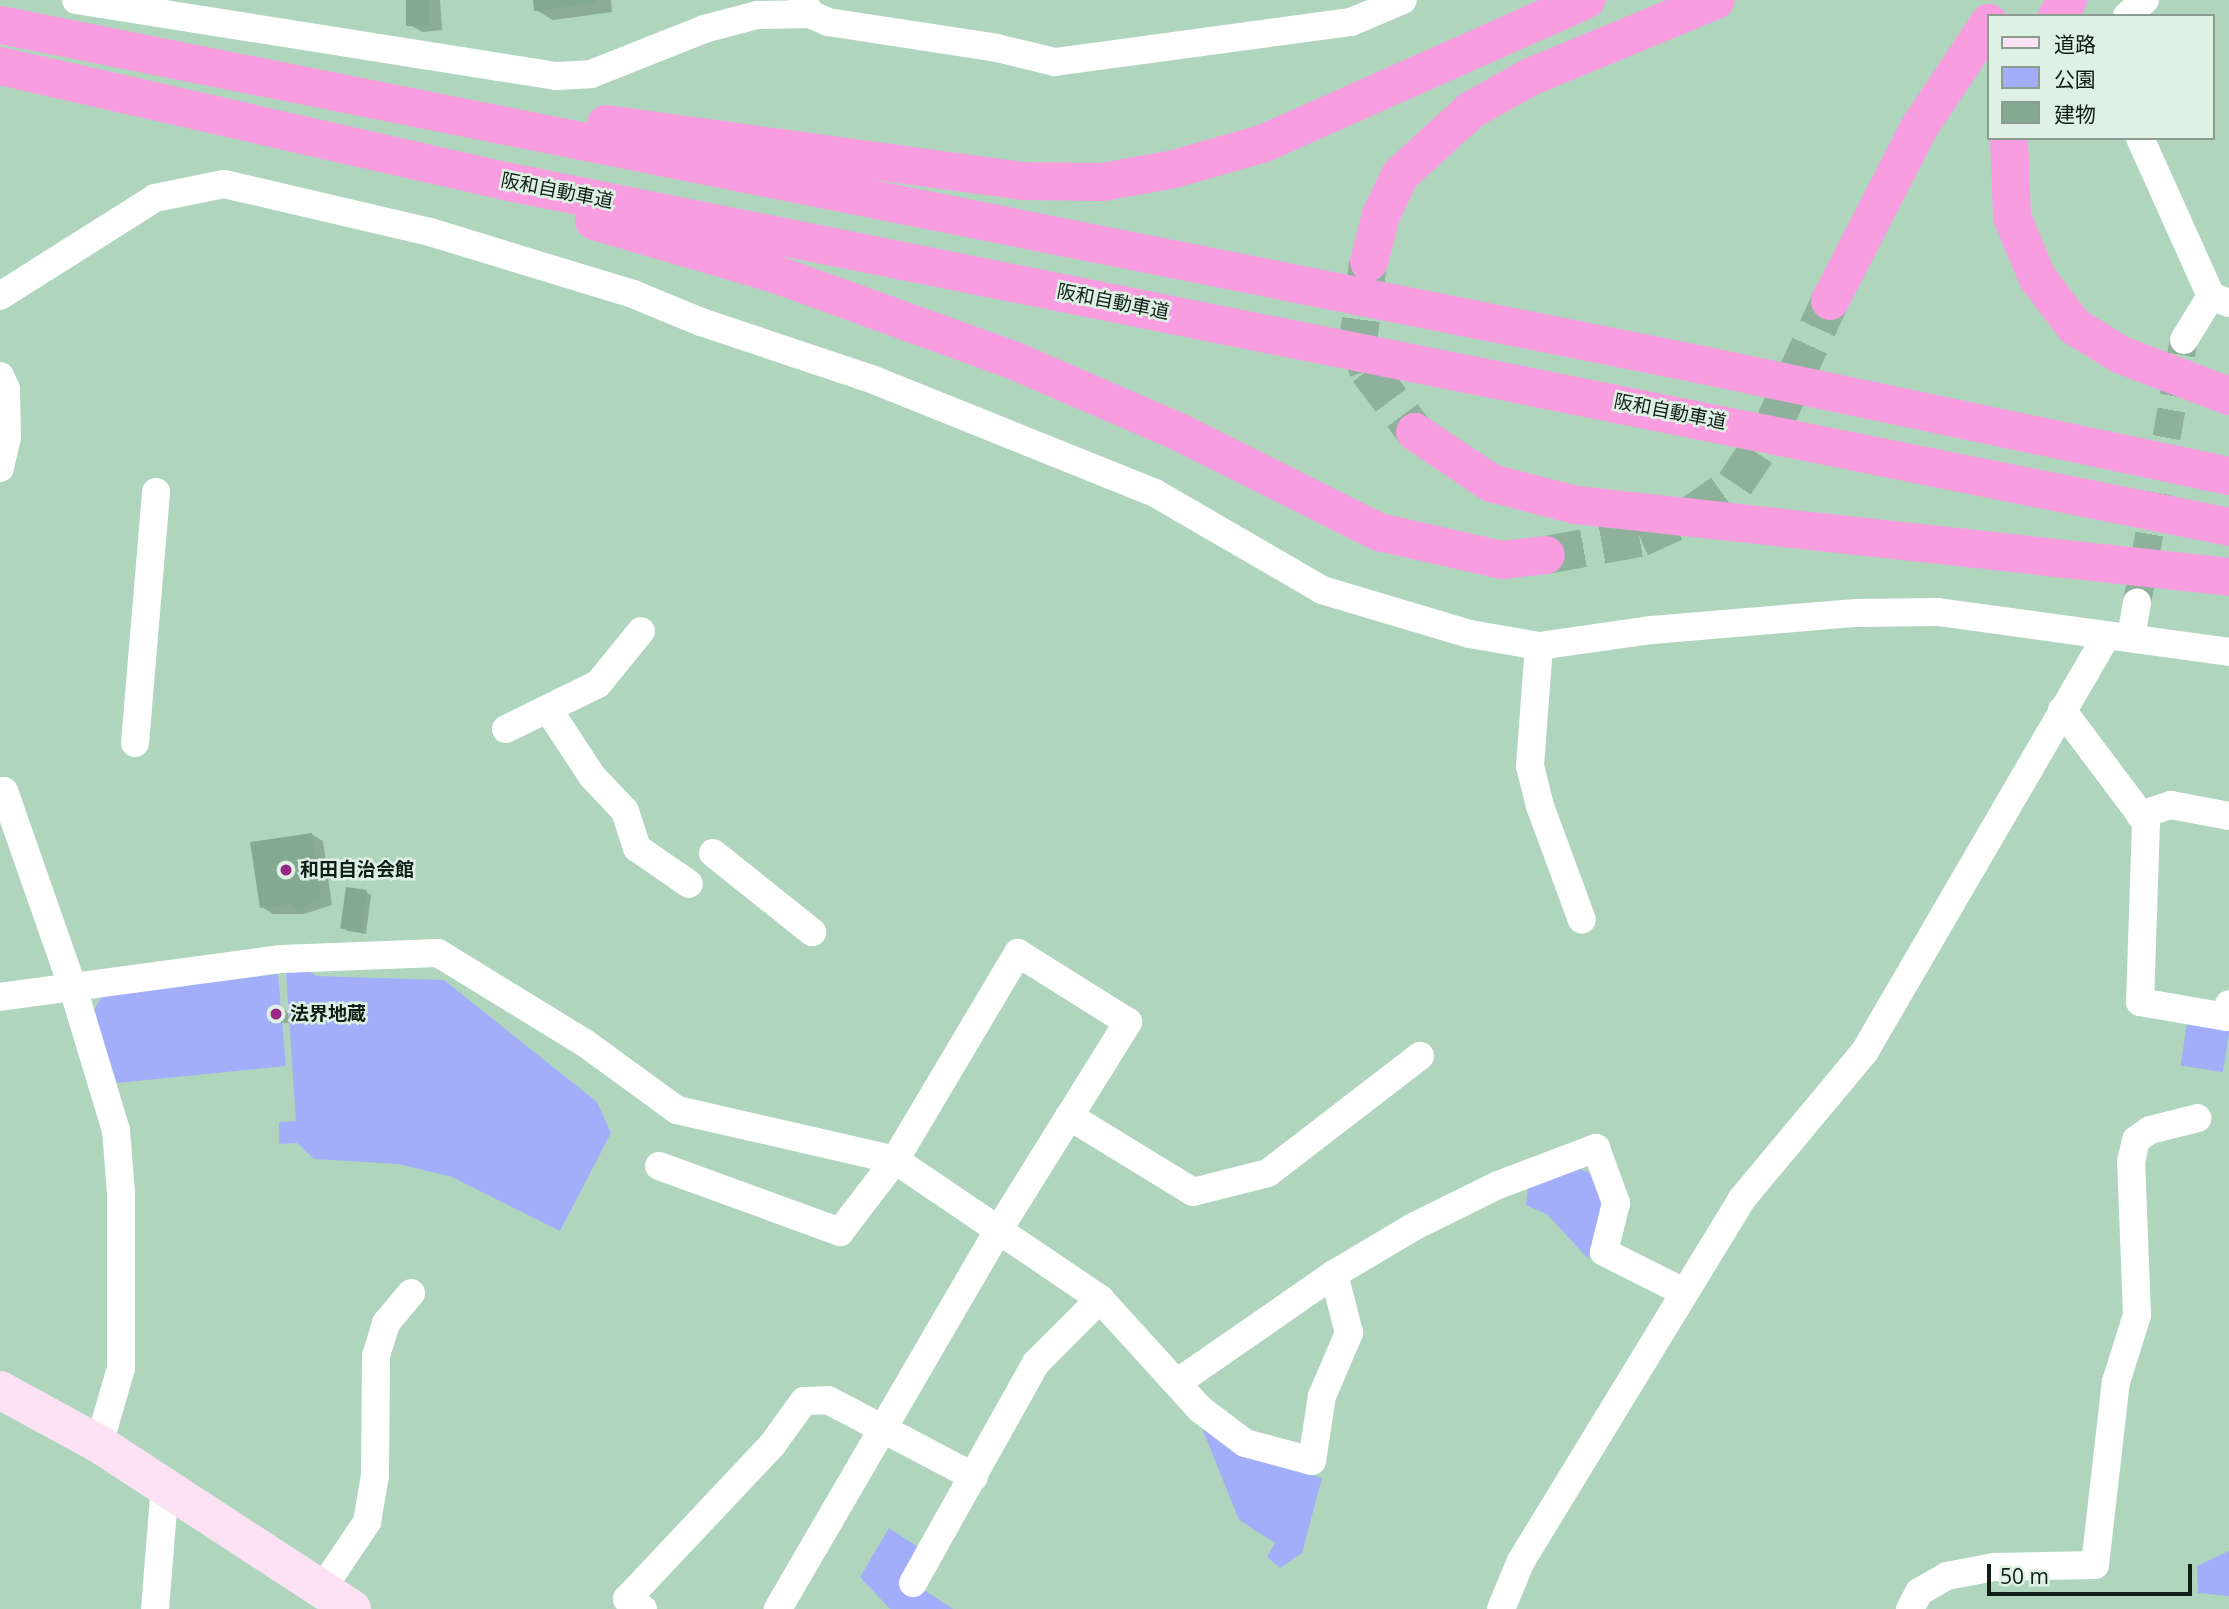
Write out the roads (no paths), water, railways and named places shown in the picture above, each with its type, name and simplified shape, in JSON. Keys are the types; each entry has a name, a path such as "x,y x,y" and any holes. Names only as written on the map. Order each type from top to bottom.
{"highway":[{"path":"208,70 1022,181 1103,182 1174,169 1262,144 1586,0"},
{"path":"1369,262 1381,215 1400,176 1471,110 1531,78 1716,0"},
{"path":"1830,300 1920,126 1988,24"},
{"path":"0,25 208,70 1698,364 2229,476"},
{"name":"阪和自動車道","path":"0,66 509,182 2229,527"},
{"path":"2009,140 2012,217 2037,277 2074,326 2121,355 2229,397"},
{"path":"509,182 595,222 775,274 1015,361 1179,432 1379,532 1502,560 1546,555"},
{"path":"1415,432 1491,483 1576,505 2229,577"}],"street":[{"path":"76,0 556,76 591,74 704,29 757,15 806,7 828,22 997,48 1055,62 1351,22 1403,0"},
{"path":"2129,14 2145,0"},
{"path":"2141,140 2220,300 2185,340"},
{"path":"0,296 155,198 224,184 430,232 633,294 701,322 874,380 1155,493 1322,590 1392,614 1539,646 1652,630 1897,612 1938,612 2229,652"},
{"path":"0,376 6,389 7,437 0,468"},
{"path":"135,743 156,492"},
{"path":"1501,1609 1521,1561 1682,1291 1741,1200 1866,1051 2062,710 2119,636 2137,603"},
{"path":"506,729 598,684 640,631"},
{"path":"1539,646 1530,766 1540,806 1582,920"},
{"path":"548,709 592,776 625,811 637,848 689,884"},
{"path":"2062,710 2146,822 2140,1002 2227,1017 2229,1004"},
{"path":"0,793 4,791 73,988 116,1130 121,1193 121,1368 99,1444"},
{"path":"2140,815 2171,805 2229,816"},
{"path":"713,853 811,932"},
{"path":"0,997 281,959 438,953 585,1043 677,1110 895,1160 1100,1299 1200,1409 1245,1443 1312,1461 1322,1396 1349,1333 1334,1274"},
{"path":"659,1166 839,1232 895,1160 1018,953 1128,1022 999,1229 778,1609"},
{"path":"1069,1116 1193,1192 1268,1173 1420,1056"},
{"path":"1910,1609 1919,1592 1947,1576 1994,1567 2095,1565 2116,1382 2137,1315 2131,1162 2136,1140 2150,1130 2198,1118"},
{"path":"1178,1382 1334,1274 1415,1226 1498,1185 1596,1148 1616,1203 1604,1252 1682,1291"},
{"path":"0,1390 99,1444 337,1599 367,1522 375,1475 376,1356 387,1323 411,1293"},
{"path":"913,1583 1036,1363 1100,1299"},
{"path":"643,1609 628,1599 772,1445 804,1401 828,1400 974,1477"},
{"path":"155,1609 165,1486"}],"tunnel":[{"path":"1368,263 1358,342 1368,370 1415,432"},
{"path":"1546,555 1640,538 1691,515 1735,484 1770,432 1830,301"},
{"path":"2137,603 2184,340"}],"place":[{"name":"和田自治会館","path":"286,870"},
{"name":"法界地蔵","path":"276,1014"}]}
